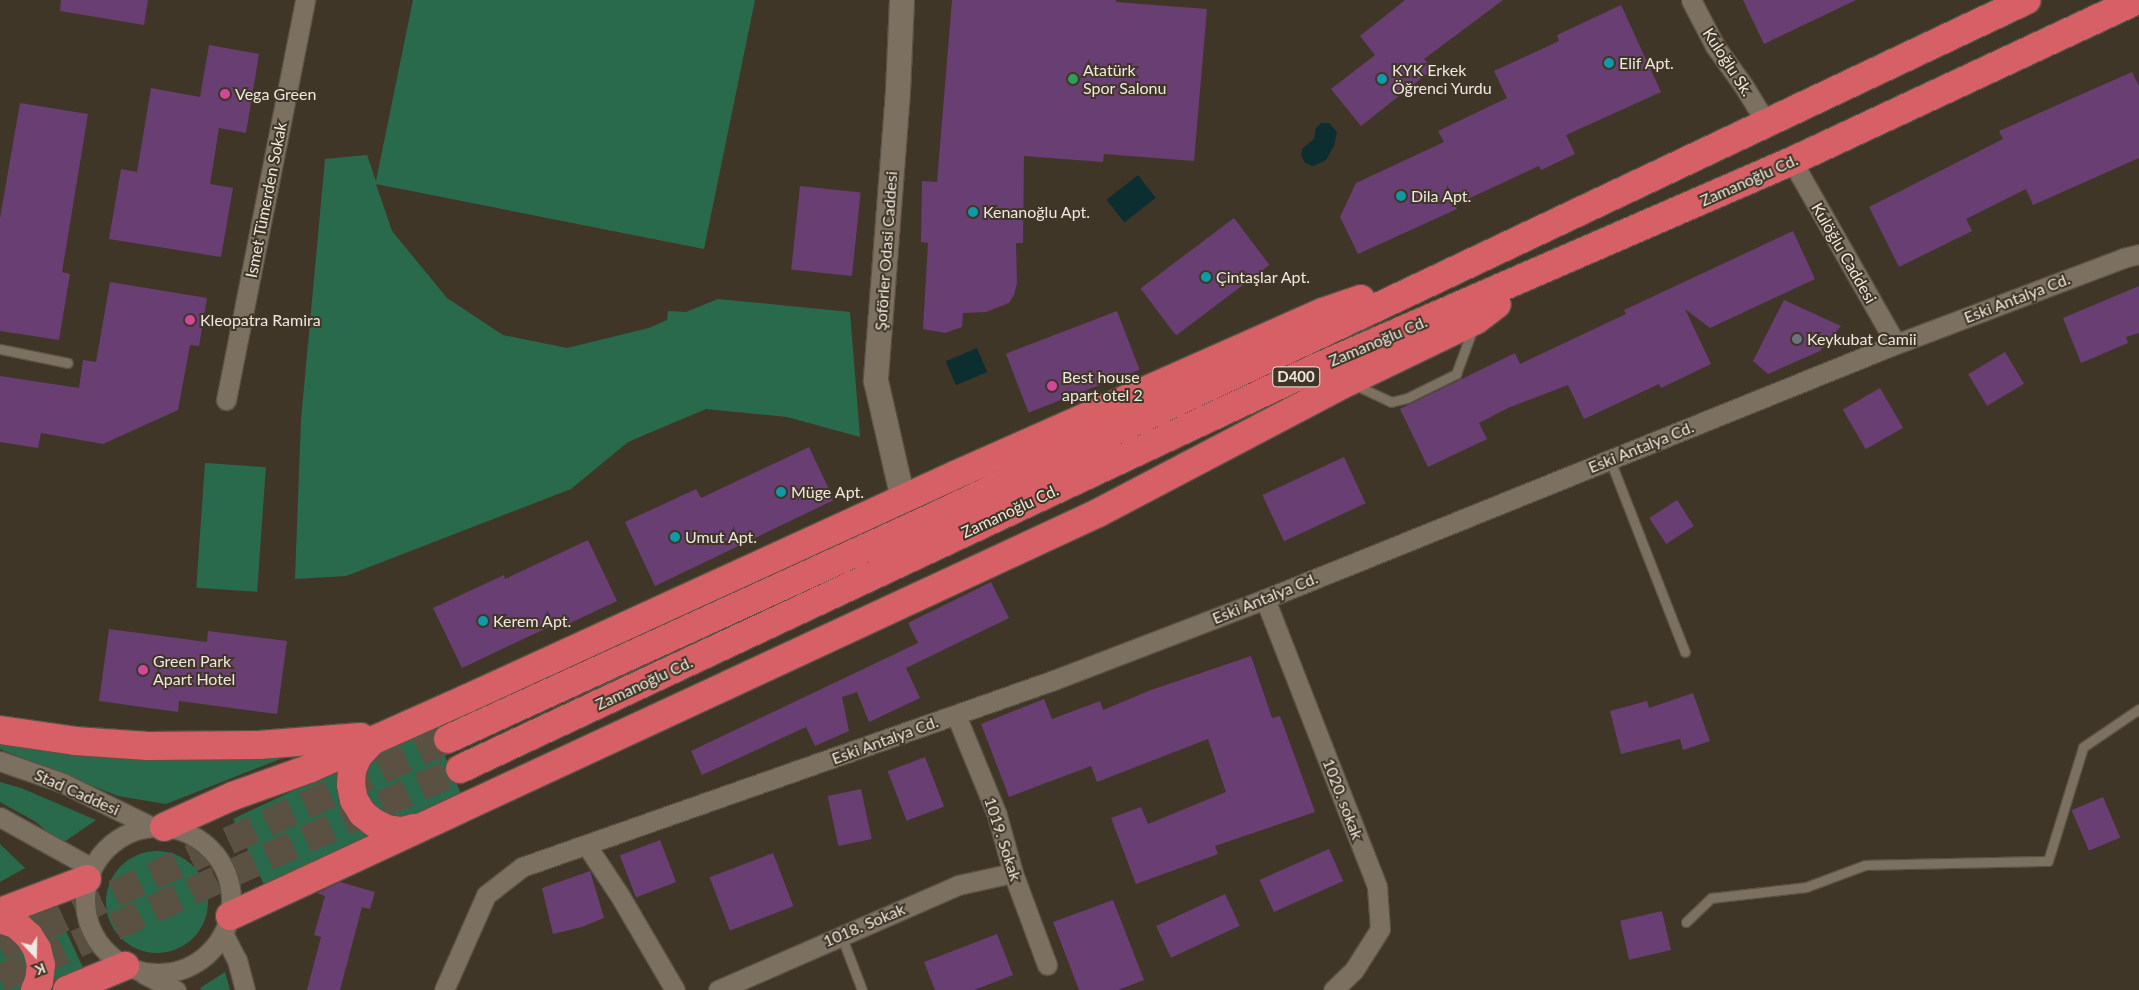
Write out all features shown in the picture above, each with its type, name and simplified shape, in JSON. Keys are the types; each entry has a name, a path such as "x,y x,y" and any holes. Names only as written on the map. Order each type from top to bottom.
{"highway":[{"name":"Zamanoğlu Cd.","path":"448,739 929,519 2027,0"},
{"name":"Zamanoğlu Cd.","path":"460,768 1320,366 1792,161 2137,0"},
{"path":"158,827 233,796 311,768 484,691 902,499 1323,312 1488,256"},
{"path":"226,925 417,828 1098,513 1348,382 1476,320 1548,268"},
{"path":"0,730 76,741 148,746 259,745 380,736"},
{"path":"380,736 367,744 358,756 352,770 351,785 354,800 362,813 386,829 402,831 417,828"},
{"path":"0,912 90,873"},
{"path":"0,919 17,925 29,936 37,949 41,965 39,981 35,990"},
{"path":"67,990 130,968"}],"street":[{"name":"Ismet Tümerden Sokak","path":"226,400 305,0"},
{"name":"Şoförler Odasi Caddesi","path":"902,0 898,92 876,381 902,499"},
{"name":"Kuloğlu Sk.","path":"1690,0 1715,46 1744,85 1767,124"},
{"name":"Kulöğlu Caddesi","path":"1792,161 1896,344"},
{"name":"Eski Antalya Cd.","path":"444,990 486,895 522,867 587,846 1054,680 1265,599 1896,344 2123,258 2139,254"},
{"name":"1020. sokak","path":"1265,599 1376,887 1380,929 1354,970 1333,990"},
{"name":"1019. Sokak","path":"956,715 997,815 1013,873 1047,965"},
{"name":"Stad Caddesi","path":"0,761 63,783 158,827"},
{"path":"0,817 90,873"},
{"path":"130,968 156,974 176,971 196,963 212,950 226,925 231,895 227,875 217,857 202,842 184,832 158,827 134,831 117,840 102,852 90,873 84,899 87,920 95,938 108,954 130,968 176,990"},
{"path":"587,846 620,896 675,990"},
{"name":"1018. Sokak","path":"718,990 958,885 1013,873"},
{"path":"226,925 245,990"}],"lane":[{"path":"1348,382 1392,402 1407,398 1456,374 1476,320"},
{"path":"0,349 68,362"},
{"path":"1610,460 1685,652"},
{"path":"1686,922 1711,898 1806,887 1865,865 2048,860 2083,747 2139,708"},
{"path":"841,935 862,990"}],"green space":[{"path":"413,0 755,0 704,249 376,184 392,231 447,298 503,335 567,348 649,328 667,320 668,311 686,312 718,299 850,312 860,437 787,417 706,409 628,442 571,489 346,576 295,579 301,420 325,159 367,155 376,181"},
{"path":"205,463 266,467 257,592 196,588"},
{"path":"433,728 462,796 408,820 384,817 366,800 362,776 375,755"},
{"path":"0,737 303,750 166,804 118,796 0,749"},
{"path":"342,768 373,835 265,886 233,819"},
{"path":"0,782 21,788 96,820 61,844 36,822 0,802"},
{"path":"0,844 25,868 0,882"},
{"path":"157,851 176,855 193,866 204,883 208,902 204,921 193,938 176,949 157,953 138,949 121,938 110,921 106,902 110,883 121,866 138,855"},
{"path":"52,901 83,967 54,981 23,915"},
{"path":"0,931 13,934 32,961 24,990 0,990"},
{"path":"225,972 230,990 202,990 200,988"}],"water":[{"path":"1321,123 1329,123 1337,132 1334,146 1326,160 1313,166 1305,163 1301,155 1303,148 1314,139 1316,128"},
{"path":"1138,175 1156,198 1124,222 1106,200"},
{"path":"977,348 987,372 956,385 946,361"}],"building":[{"path":"61,0 148,0 144,25 60,11"},
{"name":"Atatürk Spor Salonu","path":"952,0 1116,0 1116,2 1207,9 1194,161 1104,154 1103,162 1024,156 1023,243 1016,243 1017,283 1014,295 1009,303 986,312 963,313 962,327 945,333 923,329 928,243 921,242 922,181 937,182"},
{"path":"1405,0 1503,0 1424,59 1433,69 1361,126 1331,89 1375,55 1360,36"},
{"path":"1743,0 1856,0 1764,44"},
{"path":"1621,5 1661,92 1566,135 1575,154 1541,170 1539,166 1455,205 1457,209 1358,254 1340,217 1356,183 1444,142 1438,131 1507,98 1494,71 1559,41 1557,35"},
{"path":"209,45 259,54 246,133 219,128 210,184 233,188 221,257 109,239 121,169 137,172 151,88 200,97"},
{"path":"2132,72 2139,86 2139,158 2033,205 2026,189 1966,219 1972,231 1899,267 1869,207 2003,139 1999,131"},
{"path":"20,103 88,114 62,272 70,274 59,340 0,331 0,218"},
{"path":"800,186 861,192 852,276 791,270"},
{"name":"Çintaşlar Apt.","path":"1234,218 1270,265 1176,336 1141,288"},
{"path":"1793,231 1815,279 1710,328 1685,309 1711,364 1661,388 1659,384 1584,419 1568,385 1508,408 1479,423 1487,439 1428,467 1400,409 1515,353 1520,364 1626,314 1624,310"},
{"path":"110,282 207,298 199,346 190,345 178,410 103,444 41,433 38,448 0,442 0,376 79,388 83,360 96,362"},
{"path":"2139,286 2139,333 2126,337 2128,343 2081,363 2063,318"},
{"name":"Keykubat Camii","path":"1784,300 1841,326 1820,351 1768,374 1753,361"},
{"path":"1117,311 1140,370 1028,412 1006,354"},
{"path":"2005,352 2024,384 1987,406 1968,374"},
{"path":"1880,388 1903,428 1866,449 1843,410"},
{"path":"809,447 834,500 655,586 625,522 696,489 701,498"},
{"path":"1344,457 1366,503 1284,541 1262,495"},
{"path":"1677,500 1694,526 1666,544 1649,518"},
{"path":"588,540 617,601 553,631 551,626 462,668 433,608 504,575 505,579"},
{"path":"991,582 1009,618 906,668 920,698 869,722 857,692 842,697 849,731 815,746 806,727 702,775 691,751 918,643 908,623"},
{"path":"109,629 207,642 208,631 287,641 277,714 179,701 178,712 99,701"},
{"path":"1251,656 1272,718 1280,716 1315,812 1215,846 1218,854 1136,884 1111,818 1141,807 1148,824 1226,792 1208,739 1097,782 1091,766 1009,797 981,724 1044,699 1052,719 1100,701 1103,710 1151,690"},
{"path":"1693,693 1710,741 1683,750 1680,739 1621,754 1610,711 1647,701 1649,708"},
{"path":"925,757 944,806 907,821 888,771"},
{"path":"861,789 872,839 838,846 828,796"},
{"path":"2103,797 2120,838 2089,851 2072,810"},
{"path":"660,840 676,882 636,897 620,855"},
{"path":"1329,849 1343,881 1274,912 1260,880"},
{"path":"773,853 793,906 730,931 710,877"},
{"path":"590,871 604,918 582,927 553,934 542,888"},
{"path":"340,882 375,892 370,909 362,907 340,990 307,990 321,937 314,935 325,896 317,893"},
{"path":"1225,894 1240,926 1171,958 1156,926"},
{"path":"1113,900 1144,980 1118,990 1079,990 1053,922"},
{"path":"1662,911 1671,950 1629,960 1620,921"},
{"path":"997,934 1013,975 974,990 935,990 924,962"}],"tunnel":[{"path":"0,947 448,739"},
{"path":"0,979 460,769"}],"place":[{"name":"Elif Apt.","path":"1609,63"},
{"name":"Atatürk Spor Salonu","path":"1073,79"},
{"name":"KYK Erkek Öğrenci Yurdu","path":"1382,79"},
{"name":"Vega Green","path":"225,94"},
{"name":"Dila Apt.","path":"1401,196"},
{"name":"Kenanoğlu Apt.","path":"973,212"},
{"name":"Çintaşlar Apt.","path":"1206,277"},
{"name":"Kleopatra Ramira","path":"190,320"},
{"name":"Keykubat Camii","path":"1797,339"},
{"name":"Best house apart otel 2","path":"1052,386"},
{"name":"Müge Apt.","path":"781,492"},
{"name":"Umut Apt.","path":"675,537"},
{"name":"Kerem Apt.","path":"483,621"},
{"name":"Green Park Apart Hotel","path":"143,670"}]}
